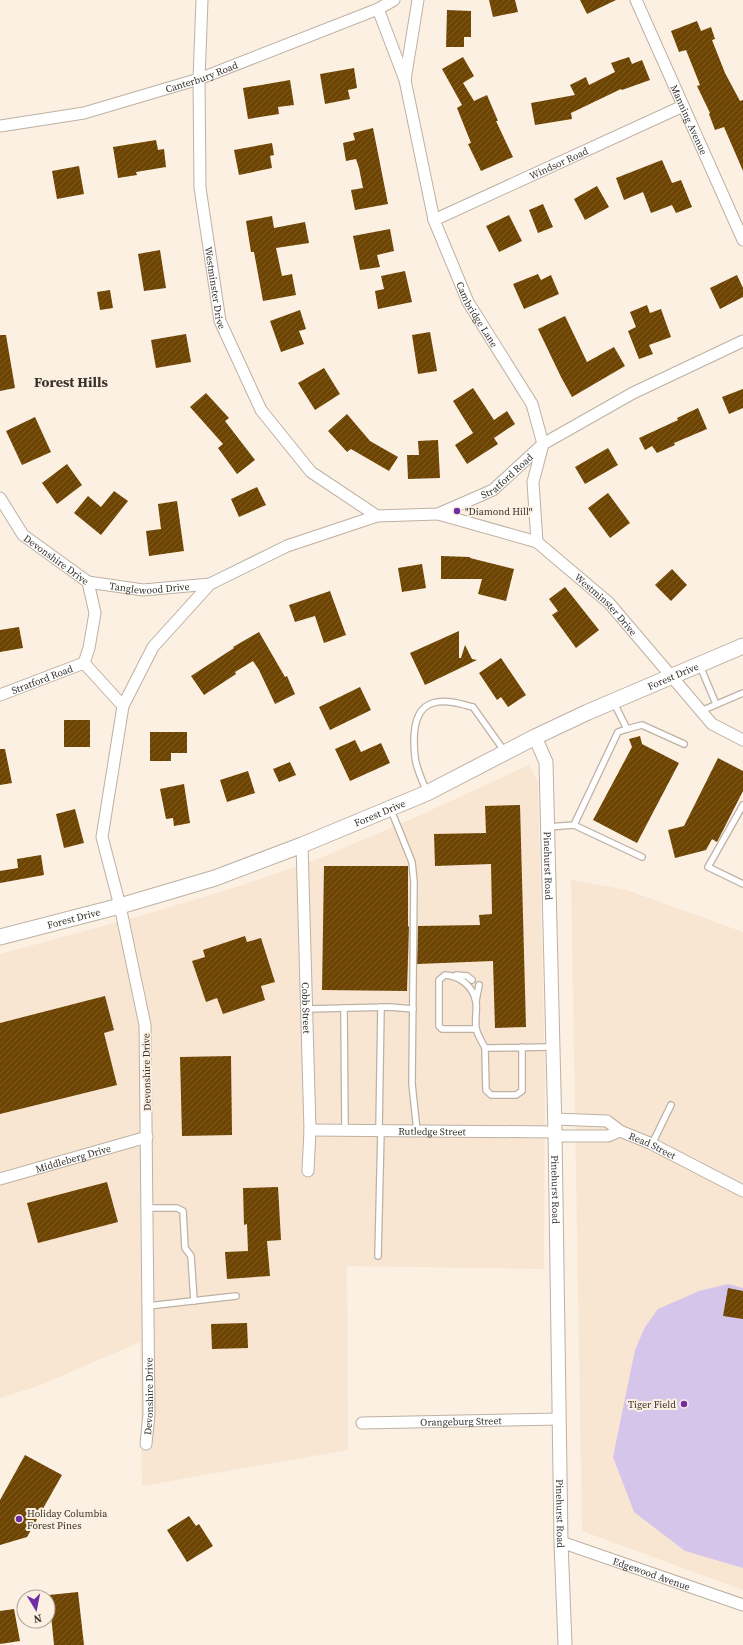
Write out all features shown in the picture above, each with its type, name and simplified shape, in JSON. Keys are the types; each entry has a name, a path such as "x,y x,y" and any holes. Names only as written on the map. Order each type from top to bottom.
{"main road":[{"name":"Forest Drive","path":"0,937 120,906 215,878 302,845 427,793 536,737 672,675 743,646"}],"street":[{"name":"Westminster Drive","path":"202,0 199,79 200,188 220,321 261,410 311,472 377,516"},
{"name":"Canterbury Road","path":"0,126 84,113 199,79 378,10 394,0"},
{"name":"Cambridge Lane","path":"405,80 418,0"},
{"name":"Manning Avenue","path":"636,0 683,106 738,216 743,240"},
{"name":"Cambridge Lane","path":"378,10 405,80 434,220 468,302 532,404 543,444"},
{"name":"Windsor Road","path":"434,220 683,106"},
{"name":"Stratford Road","path":"210,584 287,546 377,516 438,514 493,490 543,444 633,393 743,341"},
{"path":"537,542 533,482 543,444"},
{"name":"Devonshire Drive","path":"0,498 23,535 88,582 95,613 89,648 84,663"},
{"name":"Westminster Drive","path":"438,514 537,542 609,603 672,675 712,724 743,740"},
{"name":"Tanglewood Drive","path":"88,582 143,590 210,584"},
{"name":"Devonshire Drive","path":"146,1444 149,1414 145,1025 120,906 102,837 123,706 153,647 210,584"},
{"name":"Stratford Road","path":"0,695 84,663"},
{"path":"84,663 123,706"},
{"name":"Pinehurst Road","path":"536,737 546,762 555,1134 561,1542 565,1645"},
{"name":"Cobb Street","path":"302,845 310,1130 308,1171"},
{"path":"554,1119 607,1121 620,1131"},
{"name":"Rutledge Street","path":"310,1130 555,1134"},
{"name":"Read Street","path":"555,1134 608,1136 620,1131 652,1144 743,1191"},
{"name":"Middleberg Drive","path":"0,1179 147,1137"},
{"name":"Orangeburg Street","path":"362,1424 559,1419"},
{"name":"Edgewood Avenue","path":"561,1542 743,1605"}],"lane":[{"path":"699,664 716,704"},
{"path":"701,710 743,694"},
{"path":"614,701 627,729"},
{"path":"427,793 415,758 414,729 420,712 433,703 452,702 473,707 505,752"},
{"path":"574,825 618,732 642,725 684,744"},
{"path":"743,805 708,867 743,884"},
{"path":"390,808 412,862 414,882 412,1084 417,1131"},
{"path":"547,827 574,825 642,857"},
{"path":"472,980 467,976 445,975 439,980 440,1026 442,1030 476,1029"},
{"path":"452,975 462,979 470,988 476,1001"},
{"path":"478,985 476,1001 476,1029 485,1048 486,1090 491,1095 516,1095 522,1091 522,1047"},
{"path":"307,1009 381,1007 413,1009"},
{"path":"378,1256 381,1007"},
{"path":"344,1008 345,1130"},
{"path":"485,1048 553,1047"},
{"path":"652,1144 671,1105"},
{"path":"148,1208 177,1208 183,1211 185,1248 191,1256 194,1301"},
{"path":"148,1306 236,1296"}],"shaded area":[{"path":"529,765 538,782 545,1072 544,1269 347,1266 348,1450 142,1486 140,1342 41,1385 0,1398 0,954 140,916 243,885 320,858 416,817"},
{"path":"571,880 627,890 743,932 743,1590 582,1531"},
{"name":"Tiger Field","path":"728,1284 743,1288 743,1568 685,1551 634,1512 613,1457 635,1350 645,1327 658,1309 699,1291"}],"building":[{"path":"489,0 515,0 518,12 493,17"},
{"path":"580,0 616,0 587,14"},
{"path":"447,10 471,11 471,37 464,37 464,47 446,47"},
{"path":"697,21 701,31 711,27 715,39 712,40 725,73 740,101 743,100 743,171 724,127 715,130 709,114 710,113 697,86 700,85 686,50 679,52 671,31"},
{"path":"463,57 474,76 463,83 474,101 487,95 498,121 496,121 513,157 481,171 468,144 471,143 457,108 462,105 442,69"},
{"path":"629,57 632,64 642,60 650,80 622,90 621,89 571,113 572,119 535,125 531,103 575,95 570,85 586,77 589,85 615,72 611,63"},
{"path":"354,68 357,88 348,90 350,99 325,104 320,74"},
{"path":"290,80 294,105 278,107 279,114 248,119 243,88"},
{"path":"373,128 388,204 355,210 351,190 363,188 356,159 346,161 343,143 355,140 353,133"},
{"path":"156,140 158,150 164,149 166,167 136,172 137,175 118,178 113,147"},
{"path":"272,143 274,155 270,156 272,168 239,175 234,150"},
{"path":"662,160 672,183 681,180 692,207 676,213 672,205 651,213 643,192 624,200 616,178"},
{"path":"79,166 84,194 57,199 52,171"},
{"path":"597,186 609,207 585,220 574,199"},
{"path":"543,204 553,227 538,233 529,210"},
{"path":"509,215 522,241 499,252 486,226"},
{"path":"272,216 274,228 305,222 309,243 276,248 282,276 292,274 296,295 263,301 254,252 251,252 246,221"},
{"path":"390,229 394,251 377,255 380,267 360,270 353,236"},
{"path":"160,250 166,288 144,291 138,254"},
{"path":"405,271 412,302 378,309 375,291 384,289 381,276"},
{"path":"538,274 541,280 551,275 559,294 524,309 513,284"},
{"path":"737,275 743,288 743,297 720,309 710,288"},
{"path":"110,290 113,308 100,310 97,292"},
{"path":"647,305 650,313 661,309 671,337 649,345 653,354 639,359 628,331 636,327 630,312"},
{"path":"300,310 306,329 299,331 304,344 281,352 270,321"},
{"path":"565,316 587,362 614,347 625,366 572,397 538,329"},
{"path":"430,332 437,371 418,374 412,335"},
{"path":"186,334 191,362 156,368 151,340"},
{"path":"0,335 6,335 15,388 0,391"},
{"path":"324,368 340,394 315,410 298,383"},
{"path":"473,388 494,420 507,411 515,424 494,438 498,444 467,464 455,445 473,433 453,401"},
{"path":"743,389 743,408 729,414 722,397"},
{"path":"206,393 229,418 225,421 255,460 237,474 218,448 223,444 190,407"},
{"path":"698,408 707,429 674,443 675,445 657,453 652,446 645,450 639,438 678,420 677,418"},
{"path":"347,414 370,441 398,457 389,471 351,449 347,452 328,431"},
{"path":"35,417 51,452 22,465 6,431"},
{"path":"438,440 440,478 408,479 407,455 419,455 418,441"},
{"path":"608,448 618,465 585,484 575,467"},
{"path":"67,464 82,485 57,504 42,483"},
{"path":"257,487 266,505 239,517 231,499"},
{"path":"114,491 128,501 101,535 74,513 88,496 101,507"},
{"path":"608,493 630,523 610,538 588,508"},
{"path":"177,501 184,551 149,556 146,531 161,529 158,504"},
{"path":"441,556 470,557 514,569 506,601 478,594 482,579 441,579"},
{"path":"422,564 426,588 402,592 398,568"},
{"path":"672,569 687,585 671,601 655,585"},
{"path":"565,587 599,630 576,648 552,615 558,611 549,599"},
{"path":"330,591 346,635 324,643 315,616 295,622 289,605"},
{"path":"19,627 23,648 0,652 0,630"},
{"path":"459,631 459,658 461,658 465,645 472,659 477,660 425,685 410,653"},
{"path":"259,632 285,677 287,676 295,694 275,704 259,670 253,661 235,672 236,674 204,695 191,676 234,648 233,647"},
{"path":"501,658 526,695 508,707 501,697 497,700 479,673"},
{"path":"360,687 371,710 330,730 319,707"},
{"path":"64,720 90,720 90,747 64,747"},
{"path":"150,732 187,732 187,753 171,753 171,761 150,761"},
{"path":"640,736 642,744 679,763 637,843 593,820 632,747 629,739"},
{"path":"355,740 361,752 381,743 390,763 350,781 335,749"},
{"path":"0,749 5,749 12,783 0,785"},
{"path":"718,758 743,771 743,791 717,842 712,839 706,850 675,858 668,830 684,826"},
{"path":"290,762 296,775 279,782 273,769"},
{"path":"248,771 255,793 227,802 220,780"},
{"path":"184,784 190,823 174,826 173,818 166,819 160,789"},
{"path":"520,805 526,1027 495,1028 493,961 417,964 418,926 480,925 479,915 492,914 491,864 435,866 434,834 486,833 485,806"},
{"path":"75,809 84,843 64,848 56,814"},
{"path":"41,855 44,875 0,883 0,871 18,868 17,859"},
{"path":"324,866 408,866 408,927 409,926 407,991 322,990"},
{"path":"245,936 247,942 261,938 275,982 261,986 265,1000 223,1014 217,998 206,1002 192,961 205,957 203,950"},
{"path":"105,996 114,1030 104,1033 117,1085 0,1114 0,1023"},
{"path":"231,1056 232,1135 182,1136 180,1057"},
{"path":"107,1182 118,1222 38,1243 27,1203"},
{"path":"278,1187 281,1240 267,1241 270,1276 227,1279 225,1252 248,1251 247,1224 244,1225 243,1188"},
{"path":"728,1288 743,1291 743,1319 723,1316"},
{"path":"247,1323 248,1348 212,1349 211,1324"},
{"name":"Holiday Columbia Forest Pines","path":"25,1455 62,1475 27,1537 0,1545 0,1500"},
{"path":"189,1516 196,1526 199,1524 213,1546 187,1562 167,1530"},
{"path":"78,1592 84,1645 54,1645 52,1629 56,1629 56,1594"},
{"path":"14,1609 16,1629 18,1629 20,1641 0,1644 0,1611"}],"place":[{"name":"\"Diamond Hill\"","path":"457,511"},
{"name":"Tiger Field","path":"684,1404"},
{"name":"Holiday Columbia Forest Pines","path":"19,1519"}],"district":[{"name":"Forest Hills","path":"71,382"}]}
